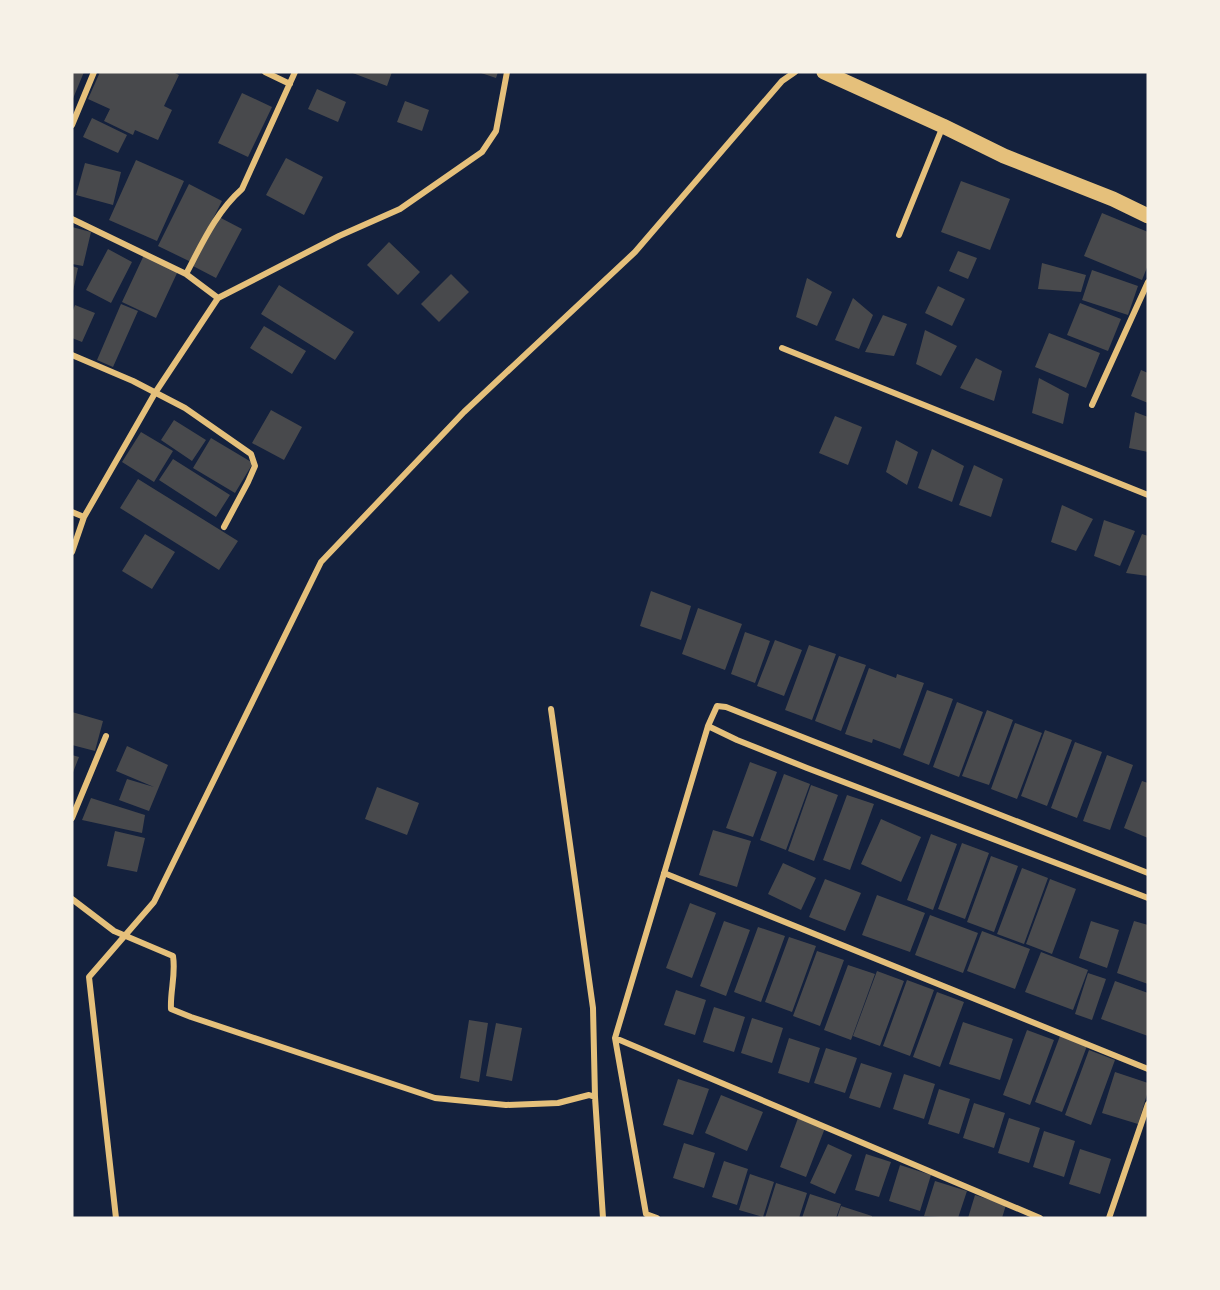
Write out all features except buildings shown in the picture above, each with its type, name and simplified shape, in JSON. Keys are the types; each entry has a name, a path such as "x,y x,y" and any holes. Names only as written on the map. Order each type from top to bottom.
{"main road":[{"path":"824,72 1004,156 1113,199 1148,216"}],"street":[{"path":"72,125 94,72"},
{"path":"265,72 290,84"},
{"path":"186,274 218,215 230,199 242,189 295,72"},
{"path":"72,552 84,517 155,393 218,298 339,236 400,209 482,152 496,131 507,72"},
{"path":"116,1218 89,977 154,902 321,562 464,412 634,252 782,81 795,72"},
{"path":"899,236 943,126"},
{"path":"72,219 186,274 218,298"},
{"path":"1092,405 1148,282"},
{"path":"782,348 1148,495"},
{"path":"72,355 133,381 202,418 251,454 255,466 224,526"},
{"path":"72,512 84,517"},
{"path":"657,1218 646,1214 615,1038 708,726 717,706 726,707 1148,873"},
{"path":"551,709 593,1008 594,1097 603,1218"},
{"path":"708,726 736,740 807,768 1148,898"},
{"path":"72,818 106,736"},
{"path":"664,873 1148,1069"},
{"path":"72,899 114,931 172,956 175,976 170,999 171,1009 191,1017 435,1098 506,1105 558,1103 589,1095 594,1097"},
{"path":"615,1038 1040,1218"},
{"path":"1109,1218 1148,1104"}]}
